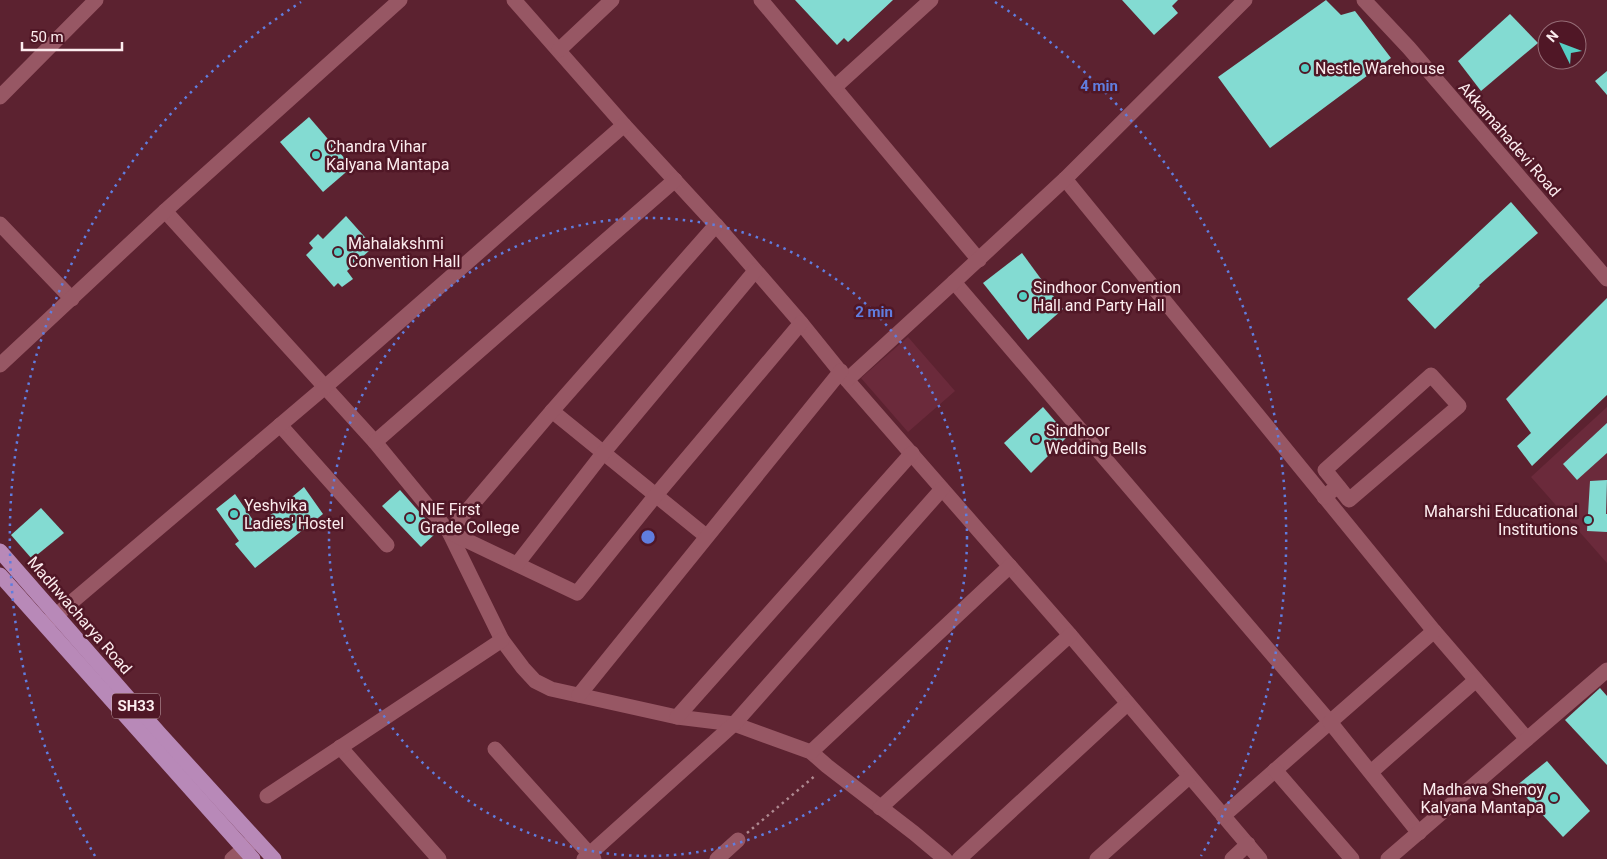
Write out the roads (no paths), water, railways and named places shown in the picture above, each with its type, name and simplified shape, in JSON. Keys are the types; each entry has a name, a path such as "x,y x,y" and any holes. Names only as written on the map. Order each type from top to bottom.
{"main road":[{"name":"Madhwacharya Road","path":"0,551 274,859"},
{"name":"Madhwacharya Road","path":"0,575 243,856"}],"street":[{"path":"0,97 96,0"},
{"path":"0,365 165,211 400,0"},
{"path":"514,0 801,323 1260,859"},
{"path":"559,50 612,0"},
{"path":"761,0 979,260"},
{"path":"835,87 930,0"},
{"path":"579,695 706,536 844,375 979,260 1245,0"},
{"name":"Akkamahadevi Road","path":"1364,0 1409,48 1607,279"},
{"path":"44,625 57,616 325,387 624,125"},
{"path":"1064,179 1434,631 1527,739"},
{"path":"375,442 675,180"},
{"path":"165,211 375,442 449,532 502,640 523,668 536,681 551,688 677,717 734,724 811,752 944,859"},
{"path":"0,224 72,299"},
{"path":"449,532 552,411 716,226"},
{"path":"517,564 604,452 755,271"},
{"path":"954,282 1330,722 1419,833"},
{"path":"449,532 577,593 656,495 801,323"},
{"path":"1431,375 1459,406 1350,500 1338,486 1324,470 1431,375"},
{"path":"552,411 706,536"},
{"path":"280,425 387,545"},
{"path":"677,717 912,453"},
{"path":"1324,497 1338,486"},
{"path":"495,749 589,858 734,724 942,489"},
{"path":"811,752 1010,566"},
{"path":"1223,816 1434,631"},
{"path":"880,808 1070,635"},
{"path":"267,796 502,640"},
{"path":"1388,859 1607,670"},
{"path":"1371,772 1476,680"},
{"path":"959,859 1128,704"},
{"path":"340,747 438,859"},
{"path":"1275,770 1352,859"},
{"path":"1096,859 1189,777"},
{"path":"243,856 256,838"},
{"path":"717,859 738,840"},
{"path":"1232,859 1248,844"}],"place":[{"name":"Nestle Warehouse","path":"1305,68"},
{"name":"Chandra Vihar Kalyana Mantapa","path":"316,155"},
{"name":"Mahalakshmi Convention Hall","path":"338,252"},
{"name":"Sindhoor Convention Hall and Party Hall","path":"1023,296"},
{"name":"Sindhoor Wedding Bells","path":"1036,439"},
{"name":"Yeshvika Ladies' Hostel","path":"234,514"},
{"name":"NIE First Grade College","path":"410,518"},
{"name":"Maharshi Educational Institutions","path":"1588,520"},
{"name":"Madhava Shenoy Kalyana Mantapa","path":"1554,798"}]}
